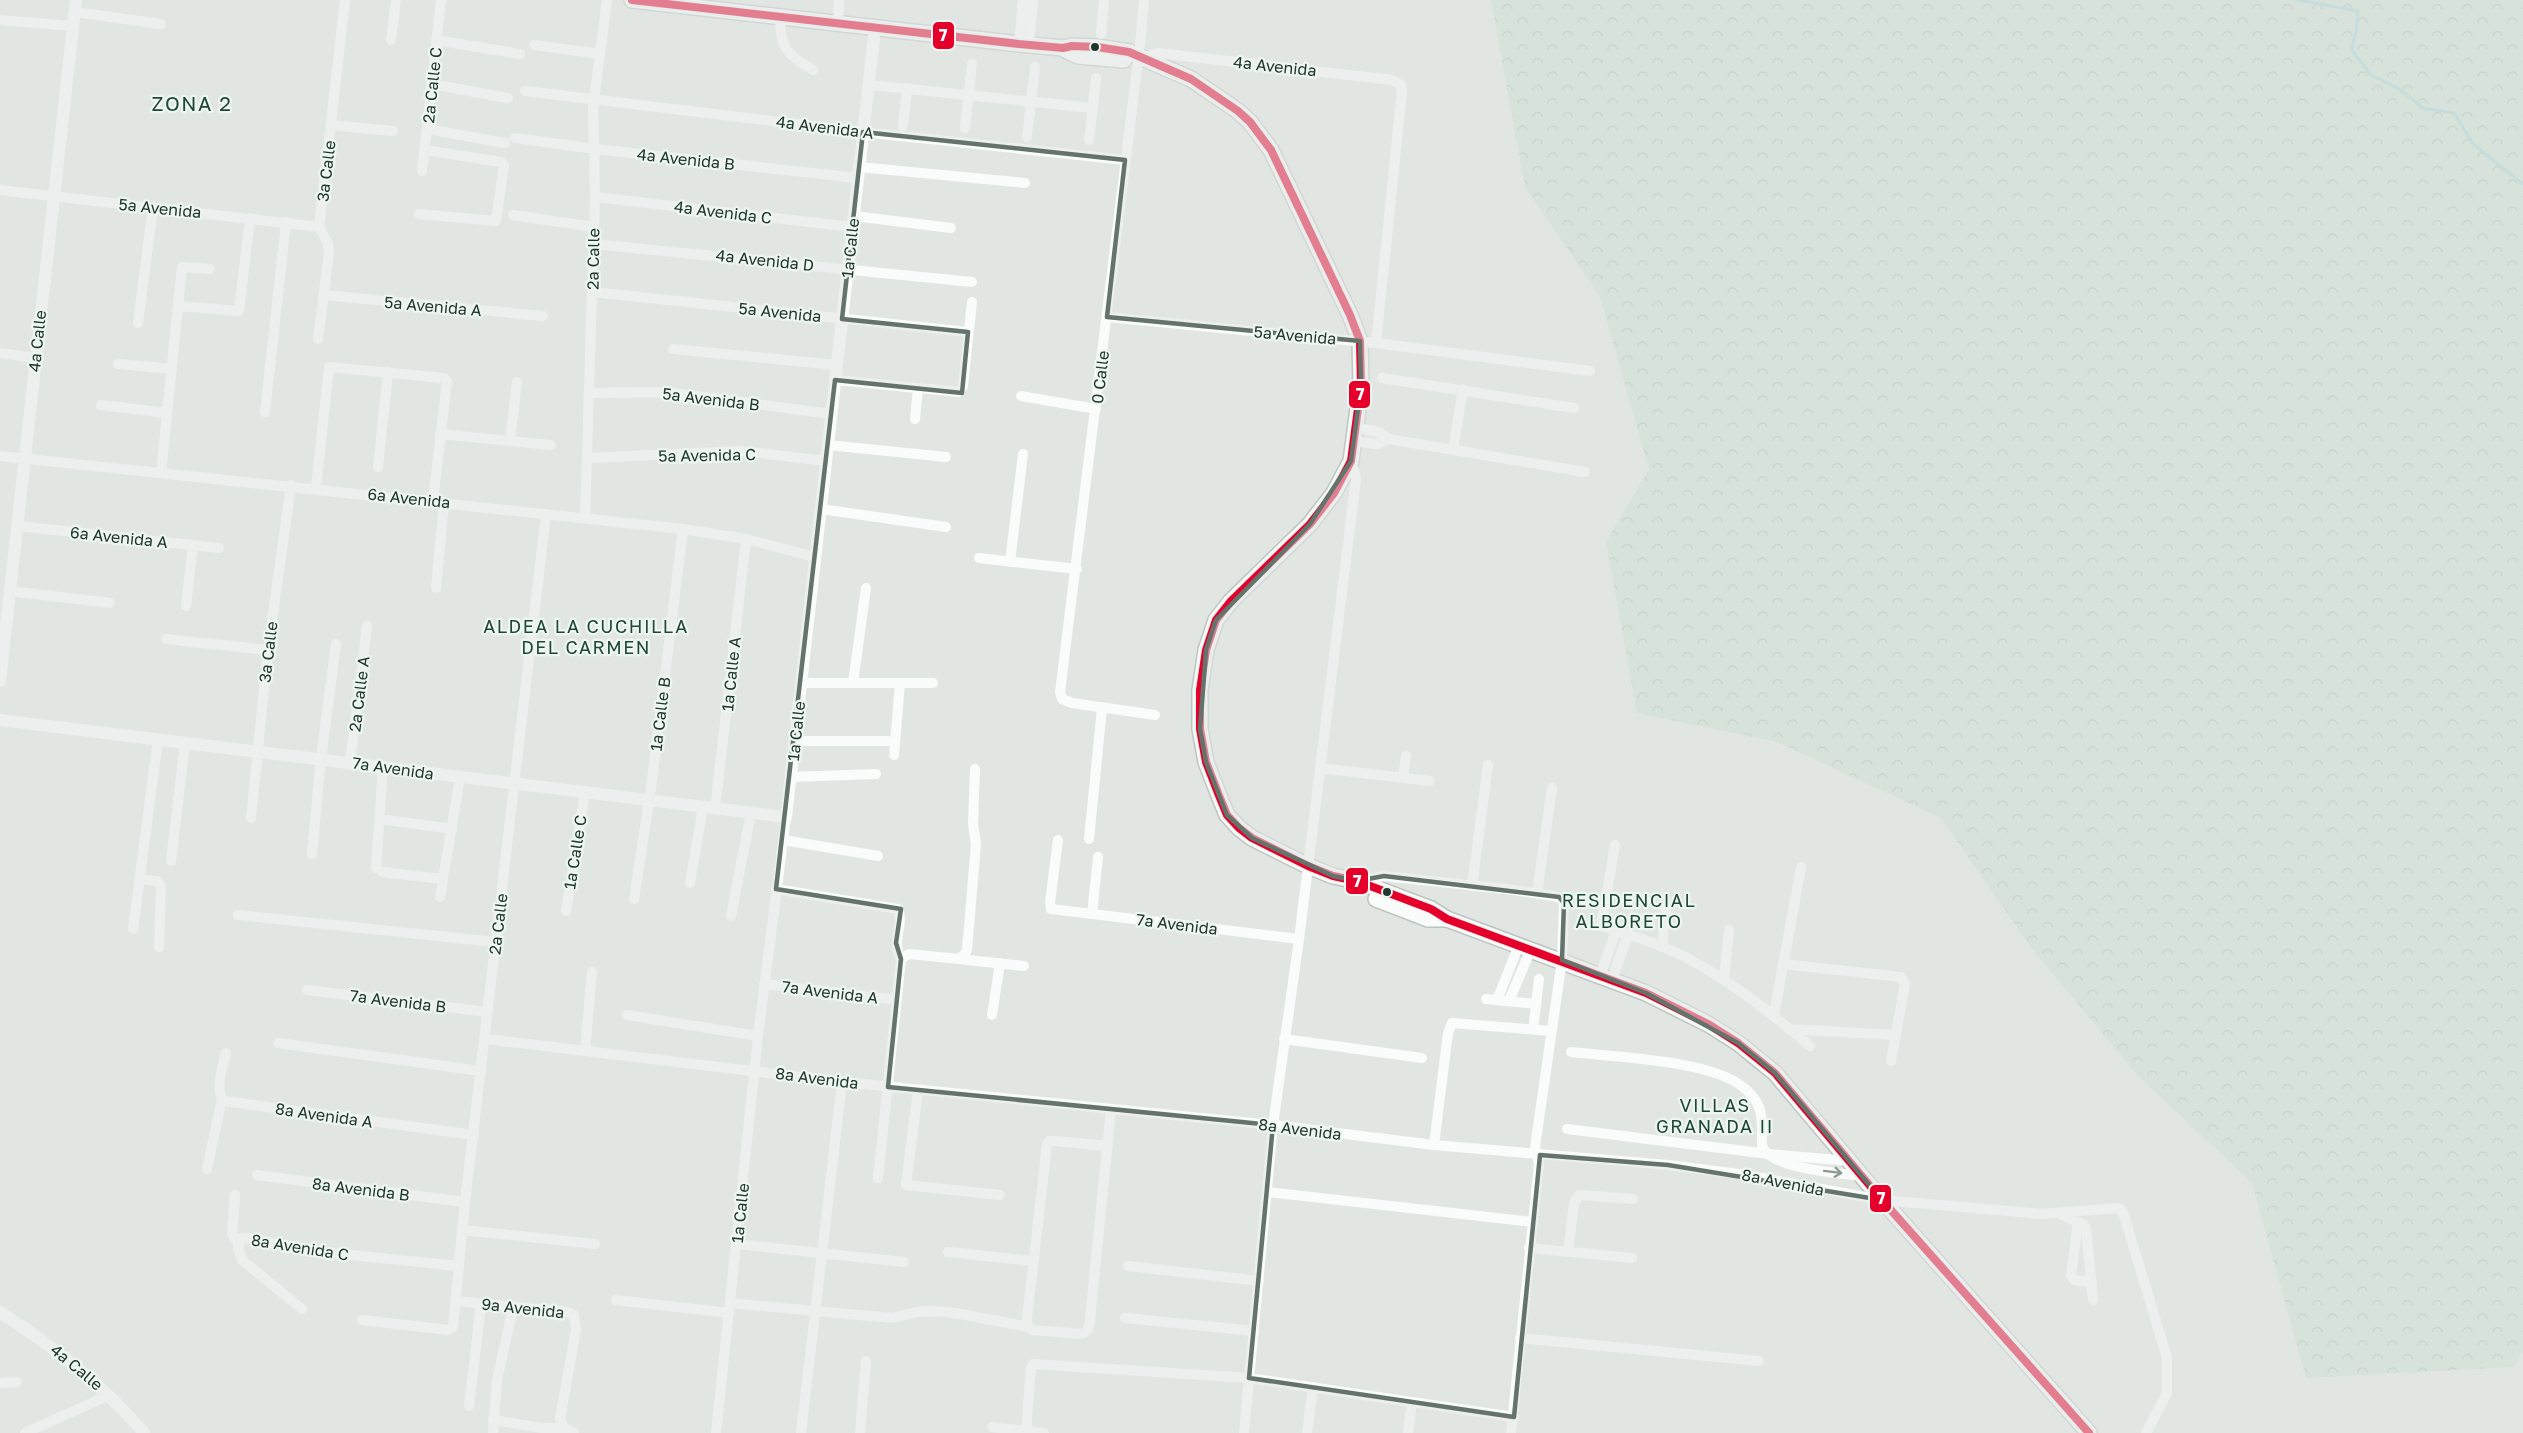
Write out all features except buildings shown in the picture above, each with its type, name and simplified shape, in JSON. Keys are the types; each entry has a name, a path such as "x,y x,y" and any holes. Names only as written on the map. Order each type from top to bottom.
{"main road":[{"name":"4a Avenida","path":"632,0 729,6 780,17 1063,48 1097,47 1175,70 1208,88 1238,111 1261,134 1279,166 1360,341"},
{"path":"1360,341 1361,386 1351,461 1334,493 1310,524 1231,601 1216,620 1206,650 1200,690 1200,729 1206,762 1227,815 1252,838 1308,866 1333,876 1357,881 1431,909 1447,919 1606,978 1682,1010 1738,1043 1775,1073 1882,1200 2089,1433"},
{"path":"1333,876 1354,891 1428,919 1447,919"}],"street":[{"name":"3a Calle","path":"318,339 328,243 320,226 345,0"},
{"path":"391,40 396,0"},
{"name":"2a Calle C","path":"422,171 441,0"},
{"name":"2a Calle","path":"585,518 594,227 593,99 607,0"},
{"path":"838,24 839,0"},
{"path":"1023,0 1024,44"},
{"path":"1024,44 1033,0"},
{"path":"1101,34 1104,0"},
{"name":"0 Calle","path":"1102,708 1065,702 1060,692 1077,569 1125,160 1142,59 1144,0"},
{"path":"76,6 161,24"},
{"name":"4a Calle","path":"0,681 76,6"},
{"path":"780,17 780,34 785,48 795,60 813,70"},
{"path":"0,20 73,26"},
{"name":"1a Calle","path":"716,1433 758,1036 786,818 875,28"},
{"path":"436,40 520,54"},
{"path":"534,45 600,54"},
{"name":"4a Avenida","path":"1142,59 1158,53 1319,70 1392,80 1401,85 1376,343"},
{"path":"965,128 972,64"},
{"path":"1027,137 1035,67"},
{"path":"1089,140 1096,78"},
{"path":"431,84 508,98"},
{"path":"870,85 1093,108"},
{"path":"903,126 907,88"},
{"name":"4a Avenida A","path":"525,91 863,132 1125,160"},
{"path":"332,125 393,131"},
{"name":"4a Avenida B","path":"427,129 595,149 858,172 1025,183"},
{"path":"419,214 496,221 504,165 501,162 424,150"},
{"name":"5a Avenida","path":"0,190 320,226"},
{"name":"4a Avenida C","path":"594,197 853,222 951,228"},
{"path":"138,323 153,207"},
{"path":"513,215 594,227"},
{"path":"178,306 239,311 250,218"},
{"path":"265,412 286,222"},
{"name":"4a Avenida D","path":"593,244 972,282"},
{"path":"160,473 182,266 210,269"},
{"name":"5a Avenida","path":"592,292 968,332"},
{"name":"5a Avenida A","path":"323,295 543,316"},
{"path":"836,380 955,393 961,390 972,302"},
{"name":"5a Avenida","path":"1107,317 1360,341 1590,371"},
{"path":"673,349 837,365"},
{"path":"0,353 35,358"},
{"path":"118,364 172,369"},
{"path":"316,488 329,366 446,379 440,434 436,588"},
{"path":"378,467 388,372"},
{"path":"1382,378 1574,408"},
{"path":"510,441 517,382"},
{"path":"915,419 918,388"},
{"path":"1453,450 1463,389"},
{"name":"5a Avenida B","path":"590,393 667,392 831,414"},
{"path":"1021,396 1096,409"},
{"path":"101,405 167,413"},
{"path":"1356,435 1378,432 1389,439 1585,472"},
{"path":"440,434 551,445"},
{"path":"828,445 946,457"},
{"name":"5a Avenida C","path":"588,458 741,451 826,461"},
{"path":"1010,562 1023,454"},
{"name":"6a Avenida","path":"0,456 291,485 683,529 746,539 815,557"},
{"path":"1244,1433 1273,1125 1299,939 1356,479 1351,461"},
{"name":"3a Calle","path":"251,819 268,650 291,485"},
{"path":"821,509 946,527"},
{"name":"2a Calle","path":"362,1320 448,1330 453,1327 465,1202 546,514"},
{"name":"6a Avenida A","path":"18,526 219,548"},
{"name":"1a Calle B","path":"634,899 683,529"},
{"name":"1a Calle A","path":"690,882 709,808 746,539"},
{"path":"186,606 193,545"},
{"path":"979,558 1077,569"},
{"path":"853,683 866,588"},
{"path":"10,591 110,603"},
{"name":"2a Calle A","path":"350,762 367,626"},
{"path":"166,639 268,650"},
{"path":"312,854 321,758 336,644"},
{"path":"801,683 933,683"},
{"path":"894,755 900,683"},
{"path":"1089,839 1102,708 1155,715"},
{"name":"7a Avenida","path":"0,720 321,758 786,818"},
{"path":"133,930 158,739"},
{"path":"794,741 888,741"},
{"path":"171,861 185,743"},
{"path":"1403,778 1406,756"},
{"path":"1472,886 1488,765"},
{"path":"383,766 379,870 443,879"},
{"path":"1320,768 1430,781"},
{"path":"959,958 967,950 971,913 976,844 973,824 975,769"},
{"path":"790,777 876,774"},
{"path":"440,897 460,777"},
{"path":"1537,893 1552,788"},
{"name":"1a Calle C","path":"566,911 585,793"},
{"path":"731,916 751,813"},
{"path":"387,820 452,829"},
{"path":"783,840 878,856"},
{"name":"7a Avenida","path":"1058,840 1051,909 1299,939"},
{"path":"1615,845 1601,926 1686,957 1774,1015 1810,1046"},
{"path":"1092,914 1098,857"},
{"path":"1774,1015 1800,867"},
{"path":"1357,881 1384,876 1537,893 1563,899 1562,960 1535,1147 1539,1164 1512,1433"},
{"path":"140,879 157,881 161,886 159,947"},
{"path":"776,889 898,909 900,914 896,943 901,959 878,1178"},
{"path":"1662,947 1666,908"},
{"path":"238,915 496,942"},
{"path":"1724,980 1729,930"},
{"path":"1606,978 1616,931"},
{"path":"1606,978 1628,934"},
{"path":"1525,947 1492,999 1536,1004"},
{"path":"1509,1001 1525,947"},
{"path":"901,959 909,954 1024,966"},
{"path":"992,1015 1000,963"},
{"path":"1784,964 1901,977 1905,984 1890,1061"},
{"path":"585,1050 592,972"},
{"path":"1534,1022 1539,979"},
{"name":"7a Avenida A","path":"764,984 897,1000"},
{"name":"7a Avenida B","path":"307,990 488,1012"},
{"path":"627,1015 758,1036"},
{"path":"1434,1145 1448,1033 1452,1023 1551,1031"},
{"path":"1789,1029 1895,1035"},
{"name":"8a Avenida","path":"486,1039 888,1087 1273,1125 1434,1145 1668,1165 1739,1174 1882,1200 2042,1214 2119,1208 2124,1215 2167,1358 2167,1393 2146,1433"},
{"path":"1284,1039 1422,1058"},
{"path":"278,1043 482,1071"},
{"path":"1571,1052 1702,1067 1731,1078 1756,1099 1761,1110 1761,1146 1769,1154 1786,1164 1862,1176"},
{"path":"207,1169 222,1099 219,1086 226,1053"},
{"path":"801,1433 842,1082"},
{"path":"918,1090 906,1185 1000,1195"},
{"name":"8a Avenida A","path":"222,1099 227,1102 474,1135"},
{"path":"616,1300 814,1311 892,1318 921,1311 949,1312 1029,1327 1036,1331 1082,1334 1088,1329 1112,1109"},
{"path":"1568,1129 1769,1154 1850,1161"},
{"path":"1029,1327 1033,1261 1047,1144 1049,1141 1054,1141 1108,1146"},
{"name":"8a Avenida B","path":"257,1175 465,1202"},
{"path":"1267,1192 1533,1222"},
{"path":"235,1195 232,1234 238,1244"},
{"path":"1568,1252 1574,1203 1579,1195 1633,1199"},
{"path":"2058,1213 2084,1225 2089,1239 2093,1300"},
{"path":"2078,1222 2071,1275 2074,1280 2091,1282"},
{"path":"462,1230 595,1244"},
{"name":"8a Avenida C","path":"302,1309 242,1260 238,1244 242,1238 301,1250 459,1266"},
{"path":"736,1244 904,1262"},
{"path":"1530,1248 1632,1258"},
{"path":"948,1252 1033,1261"},
{"path":"1128,1266 1259,1281"},
{"name":"9a Avenida","path":"456,1301 571,1313 576,1318 576,1330 561,1407 560,1419 564,1428"},
{"path":"469,1406 481,1304"},
{"path":"493,1433 497,1380 513,1308"},
{"name":"4a Calle","path":"0,1312 57,1350 109,1395 144,1433"},
{"path":"1125,1318 1254,1331"},
{"path":"1520,1338 1759,1361"},
{"path":"860,1433 866,1360"},
{"path":"1026,1432 1033,1364 1250,1378 1514,1417"},
{"path":"0,1383 17,1382"},
{"path":"1307,1433 1313,1387"},
{"path":"25,1433 109,1395"},
{"path":"1408,1433 1412,1402"},
{"path":"493,1420 531,1430 564,1428 574,1433"},
{"path":"992,1427 1044,1433"}],"highlighted area":[{"path":"863,132 1125,160 1107,317 1360,341 1361,386 1351,461 1310,524 1216,620 1206,650 1200,729 1206,762 1227,815 1252,838 1333,876 1357,881 1384,876 1559,897 1564,903 1562,960 1646,993 1738,1043 1775,1073 1882,1200 1668,1165 1540,1155 1514,1417 1249,1378 1273,1125 888,1087 901,959 896,943 901,909 776,889 835,380 962,393 968,332 842,319"}],"green space":[{"path":"1491,0 2523,0 2523,1352 2513,1367 2306,1378 2252,1183 2137,1075 2032,949 1941,818 1777,742 1637,713 1606,542 1649,470 1600,296 1525,187"}],"waterway":[{"path":"2298,0 2358,11 2356,33 2351,49 2371,75 2399,89 2423,108 2454,113 2474,145 2523,184"}],"transit line":[{"name":"7","path":"632,0 1019,44 1063,48 1097,47 1129,52 1191,79 1238,111 1250,122 1271,150 1350,315 1360,341 1361,386 1351,461 1334,493 1310,524 1231,601 1216,620 1206,650 1200,690 1200,729 1206,762 1227,815 1252,838 1308,866 1333,876 1357,881 1431,909 1447,919 1646,993 1708,1024 1738,1043 1775,1073 1882,1200 2089,1433"}],"district":[{"name":"ZONA 2","path":"192,104"},
{"name":"ALDEA LA CUCHILLA DEL CARMEN","path":"586,637"},
{"name":"RESIDENCIAL ALBORETO","path":"1629,911"},
{"name":"VILLAS GRANADA II","path":"1715,1116"}]}
